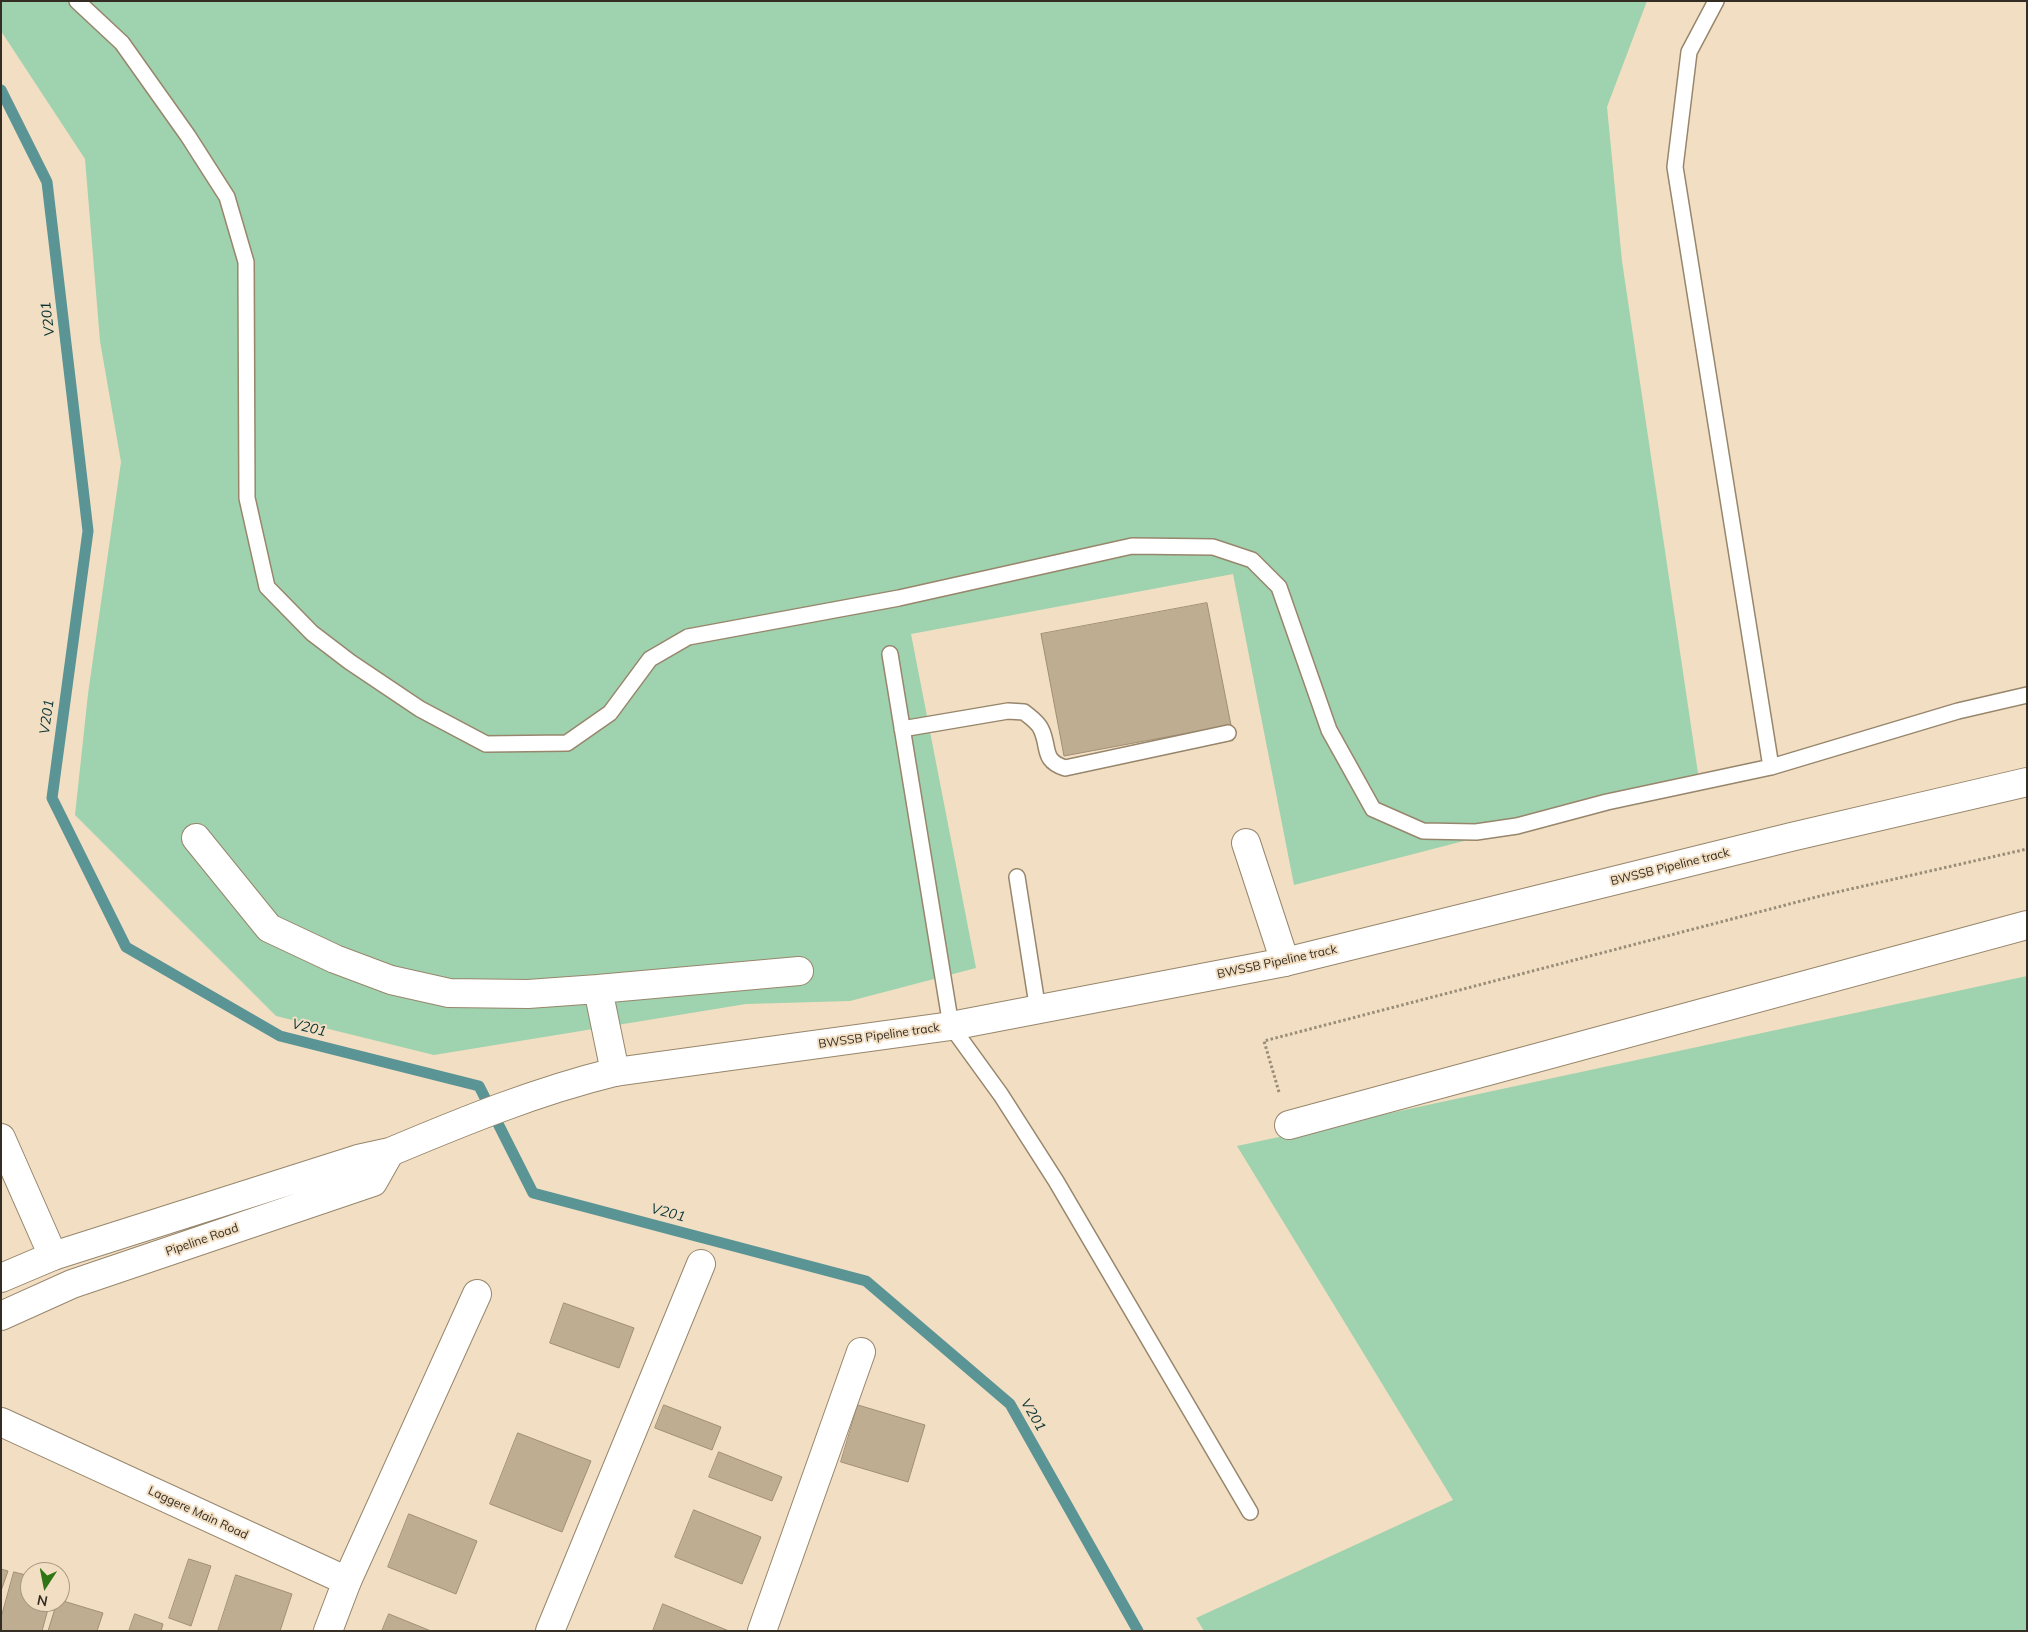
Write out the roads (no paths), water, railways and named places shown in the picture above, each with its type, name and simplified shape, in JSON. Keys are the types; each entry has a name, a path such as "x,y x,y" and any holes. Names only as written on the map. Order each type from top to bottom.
{"street":[{"name":"BWSSB Pipeline track","path":"390,1152 519,1100 571,1083 615,1072 950,1026 1038,1011 1285,962 1772,842 2027,782"},
{"path":"196,838 269,928 335,959 391,980 449,993 528,994 799,971"},
{"path":"1246,843 1285,962"},
{"path":"1289,1125 2027,925"},
{"path":"598,989 615,1072"},
{"path":"1,1138 53,1256"},
{"path":"1,1278 53,1256 358,1159 390,1152"},
{"name":"Pipeline Road","path":"1,1316 72,1284 373,1182 390,1152"},
{"path":"550,1631 701,1264"},
{"path":"328,1631 347,1581 477,1294"},
{"path":"762,1631 861,1352"},
{"name":"Laggere Main Road","path":"1,1422 347,1581"}],"lane":[{"path":"77,1 122,43 188,136 227,197 246,262 247,498 267,587 312,633 350,662 420,709 486,744 568,743 610,713 650,659 688,637 900,598 1132,546 1213,547 1252,560 1279,587 1329,730 1373,809 1423,831 1476,832 1517,826 1607,802 1772,767 1958,711 2027,694"},
{"path":"1716,1 1689,52 1675,167 1772,767"},
{"path":"890,654 950,1026 1000,1094 1056,1181 1250,1512"},
{"path":"902,729 1008,710 1024,712 1041,729 1048,758 1055,765 1065,768 1228,733"},
{"path":"1017,877 1038,1011"}],"waterway":[{"name":"V201","path":"1,90 47,182 88,531 52,798 126,947 280,1036 479,1086 533,1193 866,1281 1010,1404 1138,1631"}]}
